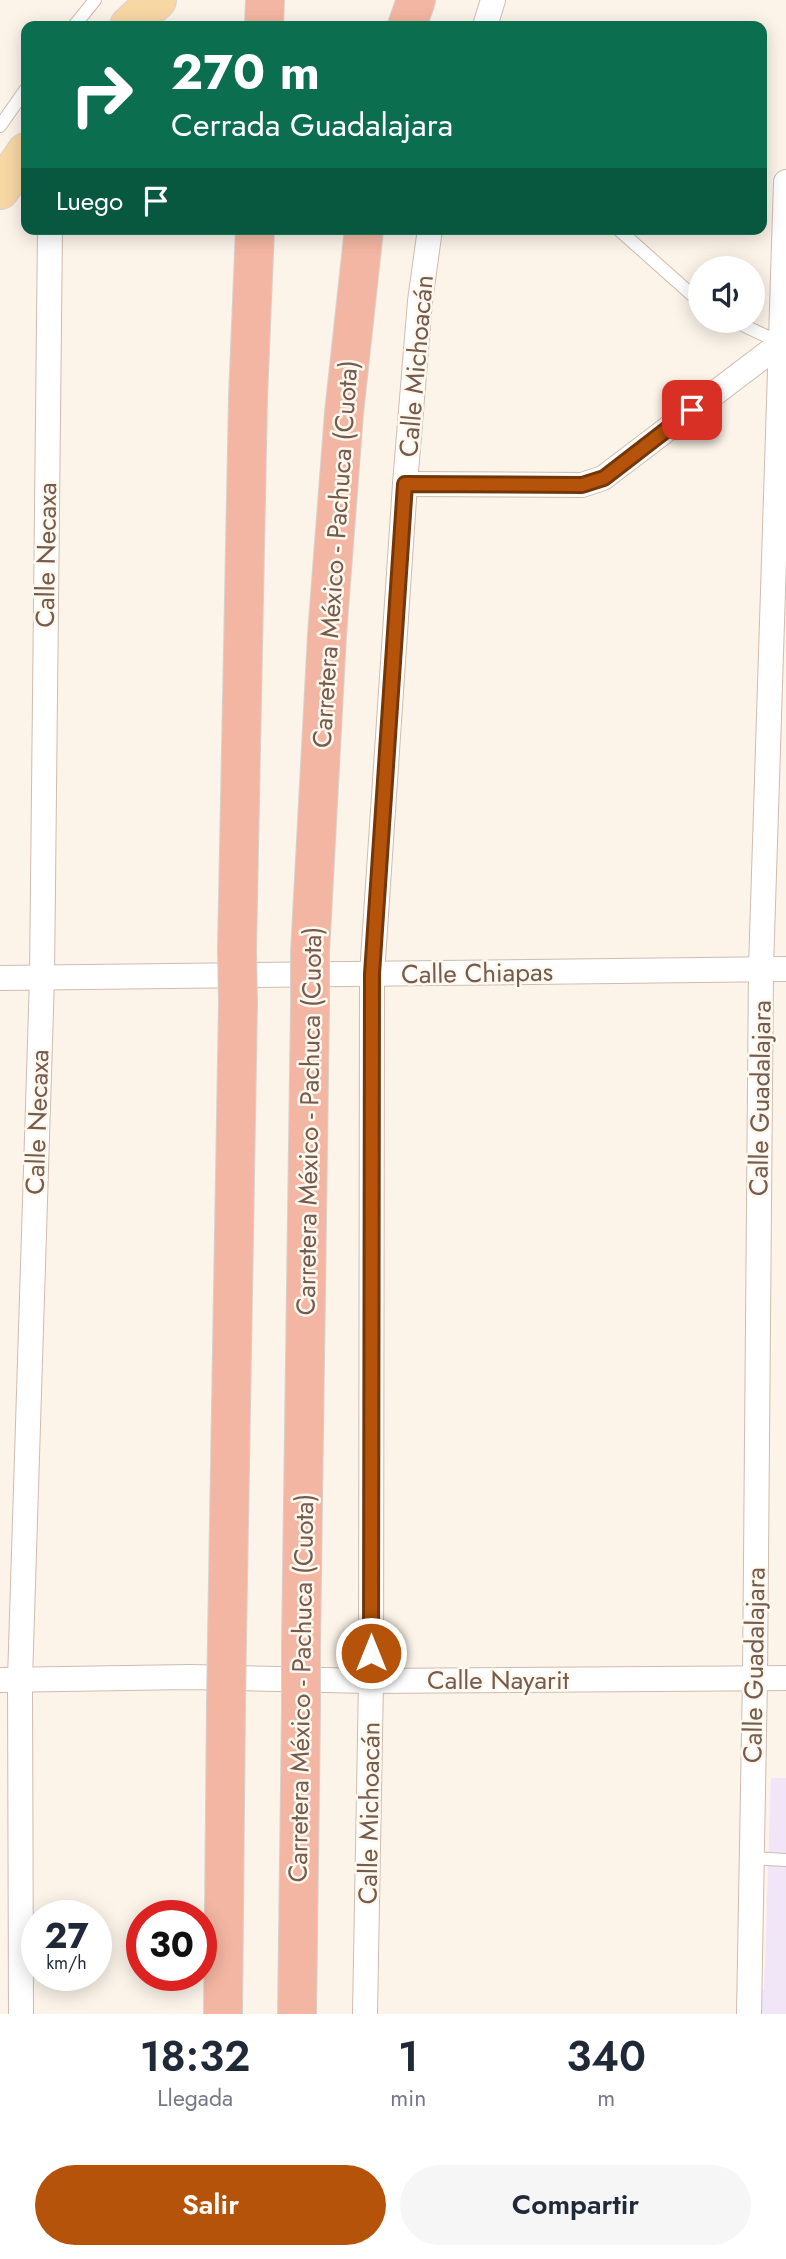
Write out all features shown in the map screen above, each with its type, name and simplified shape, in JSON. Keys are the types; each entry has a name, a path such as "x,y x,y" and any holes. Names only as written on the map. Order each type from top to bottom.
{"highway":[{"path":"264,21 265,0"},
{"path":"409,21 416,0"},
{"path":"223,2014 237,950 248,398 255,235"},
{"name":"Carretera México - Pachuca (Cuota)","path":"298,2014 310,953 327,635 344,414 363,235"}],"main road":[{"path":"134,21 157,0"},
{"path":"0,190 21,159"}],"street":[{"path":"487,21 493,0"},
{"name":"Calle Guadalajara","path":"749,2014 755,1678 761,968 781,533 781,343 786,182"},
{"name":"Calle Necaxa","path":"21,2014 10,1680 42,978 50,235"},
{"name":"Calle Michoacán","path":"365,2014 371,1681 372,974 405,484 420,301 429,235"},
{"path":"405,484 582,485 604,478 781,343"},
{"name":"Calle Chiapas","path":"0,978 786,969"},
{"name":"Calle Nayarit","path":"10,1680 190,1677 371,1681 786,1678"}],"lane":[{"path":"78,21 95,0"},
{"path":"0,126 21,96"},
{"path":"625,235 688,291"},
{"path":"760,333 781,343"},
{"path":"751,1858 786,1860"}],"shaded area":[{"path":"771,1778 786,1778 786,2014 756,2014 756,1990 764,1990"}],"route":[{"path":"371,1653 372,974 405,484 582,485 604,478 692,410"}]}
